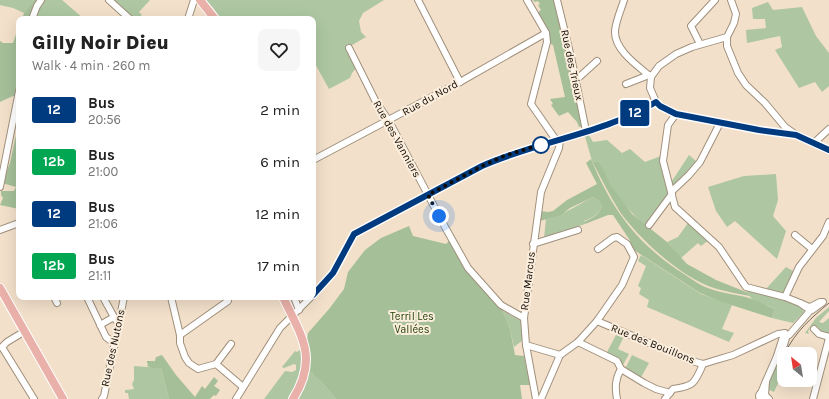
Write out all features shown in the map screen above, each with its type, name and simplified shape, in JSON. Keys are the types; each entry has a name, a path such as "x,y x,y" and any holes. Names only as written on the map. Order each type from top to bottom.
{"main road":[{"path":"200,0 213,16"},
{"path":"0,288 63,399"},
{"path":"284,300 304,342 307,357 305,374 293,399"}],"street":[{"path":"33,16 36,6 41,0"},
{"path":"109,0 127,16"},
{"path":"189,16 194,0"},
{"path":"418,0 460,82"},
{"path":"526,0 546,33 547,42 531,104 558,140"},
{"name":"Rue des Trieux","path":"557,0 576,80 586,131"},
{"path":"624,0 616,26 616,39 622,50 650,76 650,88 656,102 660,106 676,114 720,123 796,135 829,150"},
{"path":"700,44 691,26 715,0"},
{"path":"731,0 736,14 734,24 727,37 727,46 738,73 746,85 765,103 785,126 796,135"},
{"name":"Rue du Nord","path":"316,158 389,121 546,33"},
{"path":"626,84 650,76 659,66 676,54 700,44 727,37"},
{"name":"Rue des Vanniers","path":"349,48 376,102 389,121 468,268 501,305 524,318"},
{"path":"576,80 596,61"},
{"path":"316,292 333,273 354,234 482,166 504,156 622,119 656,102"},
{"path":"0,187 16,106"},
{"path":"676,114 668,125 663,161 675,207 719,247 746,287 785,297 800,303 809,309"},
{"path":"649,225 672,193 700,162 720,123"},
{"path":"814,143 829,129"},
{"name":"Rue Marcus","path":"536,399 526,345 524,318 541,192 559,148 558,140"},
{"path":"785,297 799,267 823,236 829,222"},
{"path":"0,230 16,224"},
{"name":"Rue Marcus","path":"533,244 578,230"},
{"path":"795,235 812,249"},
{"path":"541,399 560,354 578,342 597,322 622,285 634,257 627,244 617,237 613,238 598,249"},
{"path":"763,397 766,382 785,335 809,309 829,298"},
{"path":"88,300 106,337 114,343"},
{"path":"105,300 118,323"},
{"name":"Rue des Nutons","path":"102,399 104,396 123,300"},
{"path":"172,300 180,335 180,343 189,363 198,369 216,364 231,344"},
{"path":"180,335 228,300"},
{"path":"295,300 299,310"},
{"path":"236,399 280,328 308,300"},
{"path":"100,325 114,317"},
{"name":"Rue des Bouillons","path":"597,322 702,364 733,354 775,336 785,335"},
{"path":"813,399 829,337 819,334 814,329"},
{"path":"25,331 6,342 1,348 34,399"},
{"path":"578,342 616,361 621,369 644,383 656,389 670,393"},
{"path":"526,345 560,354"},
{"path":"216,364 243,387"},
{"path":"665,399 673,389 694,383 702,364"},
{"path":"617,399 615,386 621,369"}],"green space":[{"path":"0,0 34,0 24,13 13,8 0,5"},
{"path":"34,0 43,0 36,9 35,16 23,16"},
{"path":"43,0 62,0 81,16 35,16 36,9"},
{"path":"113,0 150,0 139,12 142,15 132,16"},
{"path":"206,0 384,0 363,13 359,21 361,32 366,37 347,48 357,67 350,78 329,89 316,65 316,16 219,16"},
{"path":"533,0 557,0 583,126 579,127 577,122 568,112 559,116 551,105 553,104 550,99 565,97 553,45 549,43 549,33 537,13 541,10 538,5 540,4 538,1 535,2"},
{"path":"768,2 773,10 802,7 816,36 829,53 829,86 822,92 815,82 799,88 775,50 782,47 780,36 747,43 746,30 766,28 765,19 753,19 752,8"},
{"path":"16,34 16,97 13,96 0,102 0,41 3,43 13,43"},
{"path":"16,110 16,125 14,124"},
{"path":"587,132 593,142 607,140 622,153 630,149 645,162 661,156 670,192 663,204 646,226 634,215 613,189 599,164 592,161 584,133"},
{"path":"16,135 16,187 2,183 10,163"},
{"path":"689,155 696,161 695,165 676,185 671,187 670,184"},
{"path":"591,159 617,210 639,238 653,251 667,263 702,285 719,292 755,300 775,309 772,318 722,302 700,293 634,250 629,239 613,215 608,215 585,224 584,222 597,215 602,207 599,201 593,197 570,208 561,215 540,221 540,211 553,211 567,200 597,184 586,163"},
{"path":"592,161 601,165 610,184 632,214 667,242 687,264 716,280 746,292 750,296 717,289 704,284 677,268 664,258 639,235 620,212"},
{"path":"776,174 778,200 773,216 786,231 777,259 735,221 727,227 716,211 708,187 744,176"},
{"path":"16,187 16,208 0,205 3,198 1,191 14,191"},
{"path":"593,197 599,201 602,207 594,216 584,221 585,224 544,238 546,219 564,213"},
{"path":"688,223 709,240 701,246 698,243 681,258 667,242 678,237"},
{"name":"Terril Les Vallées","path":"409,226 413,236 446,244 450,240 468,270 503,311 510,329 515,355 524,356 530,385 520,385 522,399 336,399 312,372 308,374 310,355 307,340 308,333 344,289 348,272 365,250 381,238"},
{"path":"641,255 701,294 732,305 722,329 734,333 729,342 647,307 649,300 639,294 641,288 638,286 646,266 638,261"},
{"path":"786,267 795,272 783,294 765,290"},
{"path":"747,290 783,298 801,306 804,312 793,323 772,318 775,309 752,299 746,292"},
{"path":"829,307 829,311 819,322 823,323 829,318 829,333 827,334 821,332 815,325 810,327 808,332 809,334 805,333 816,318"},
{"path":"503,311 522,321 523,340 514,347 510,329"},
{"path":"618,331 625,334 618,349 629,354 623,365 617,359 606,354"},
{"path":"303,345 304,351 300,384 289,399 264,399 285,371 292,372 296,370 296,365 294,364 284,368 282,367 295,351 299,351"},
{"path":"162,355 176,375 195,397 202,386 205,389 214,377 218,381 214,386 220,390 216,396 214,395 210,399 169,399 161,368 152,368 147,366 147,361 155,361 156,357"},
{"path":"632,355 649,363 640,379 625,369"},
{"path":"777,362 777,385 774,392 767,389 766,386"},
{"path":"134,366 161,368 169,399 129,399 128,393 125,393 125,390 134,389 132,384 134,380"},
{"path":"312,372 336,399 296,399 308,374"}],"tram line":[{"path":"788,347 810,320 829,303"}],"bus line":[{"name":"12","path":"316,292 333,273 354,234 482,166 504,156 622,119 656,102 660,106 676,114 759,130 796,135 829,150"}],"route":[{"path":"439,216 428,195 504,156 543,144 541,145"}]}
